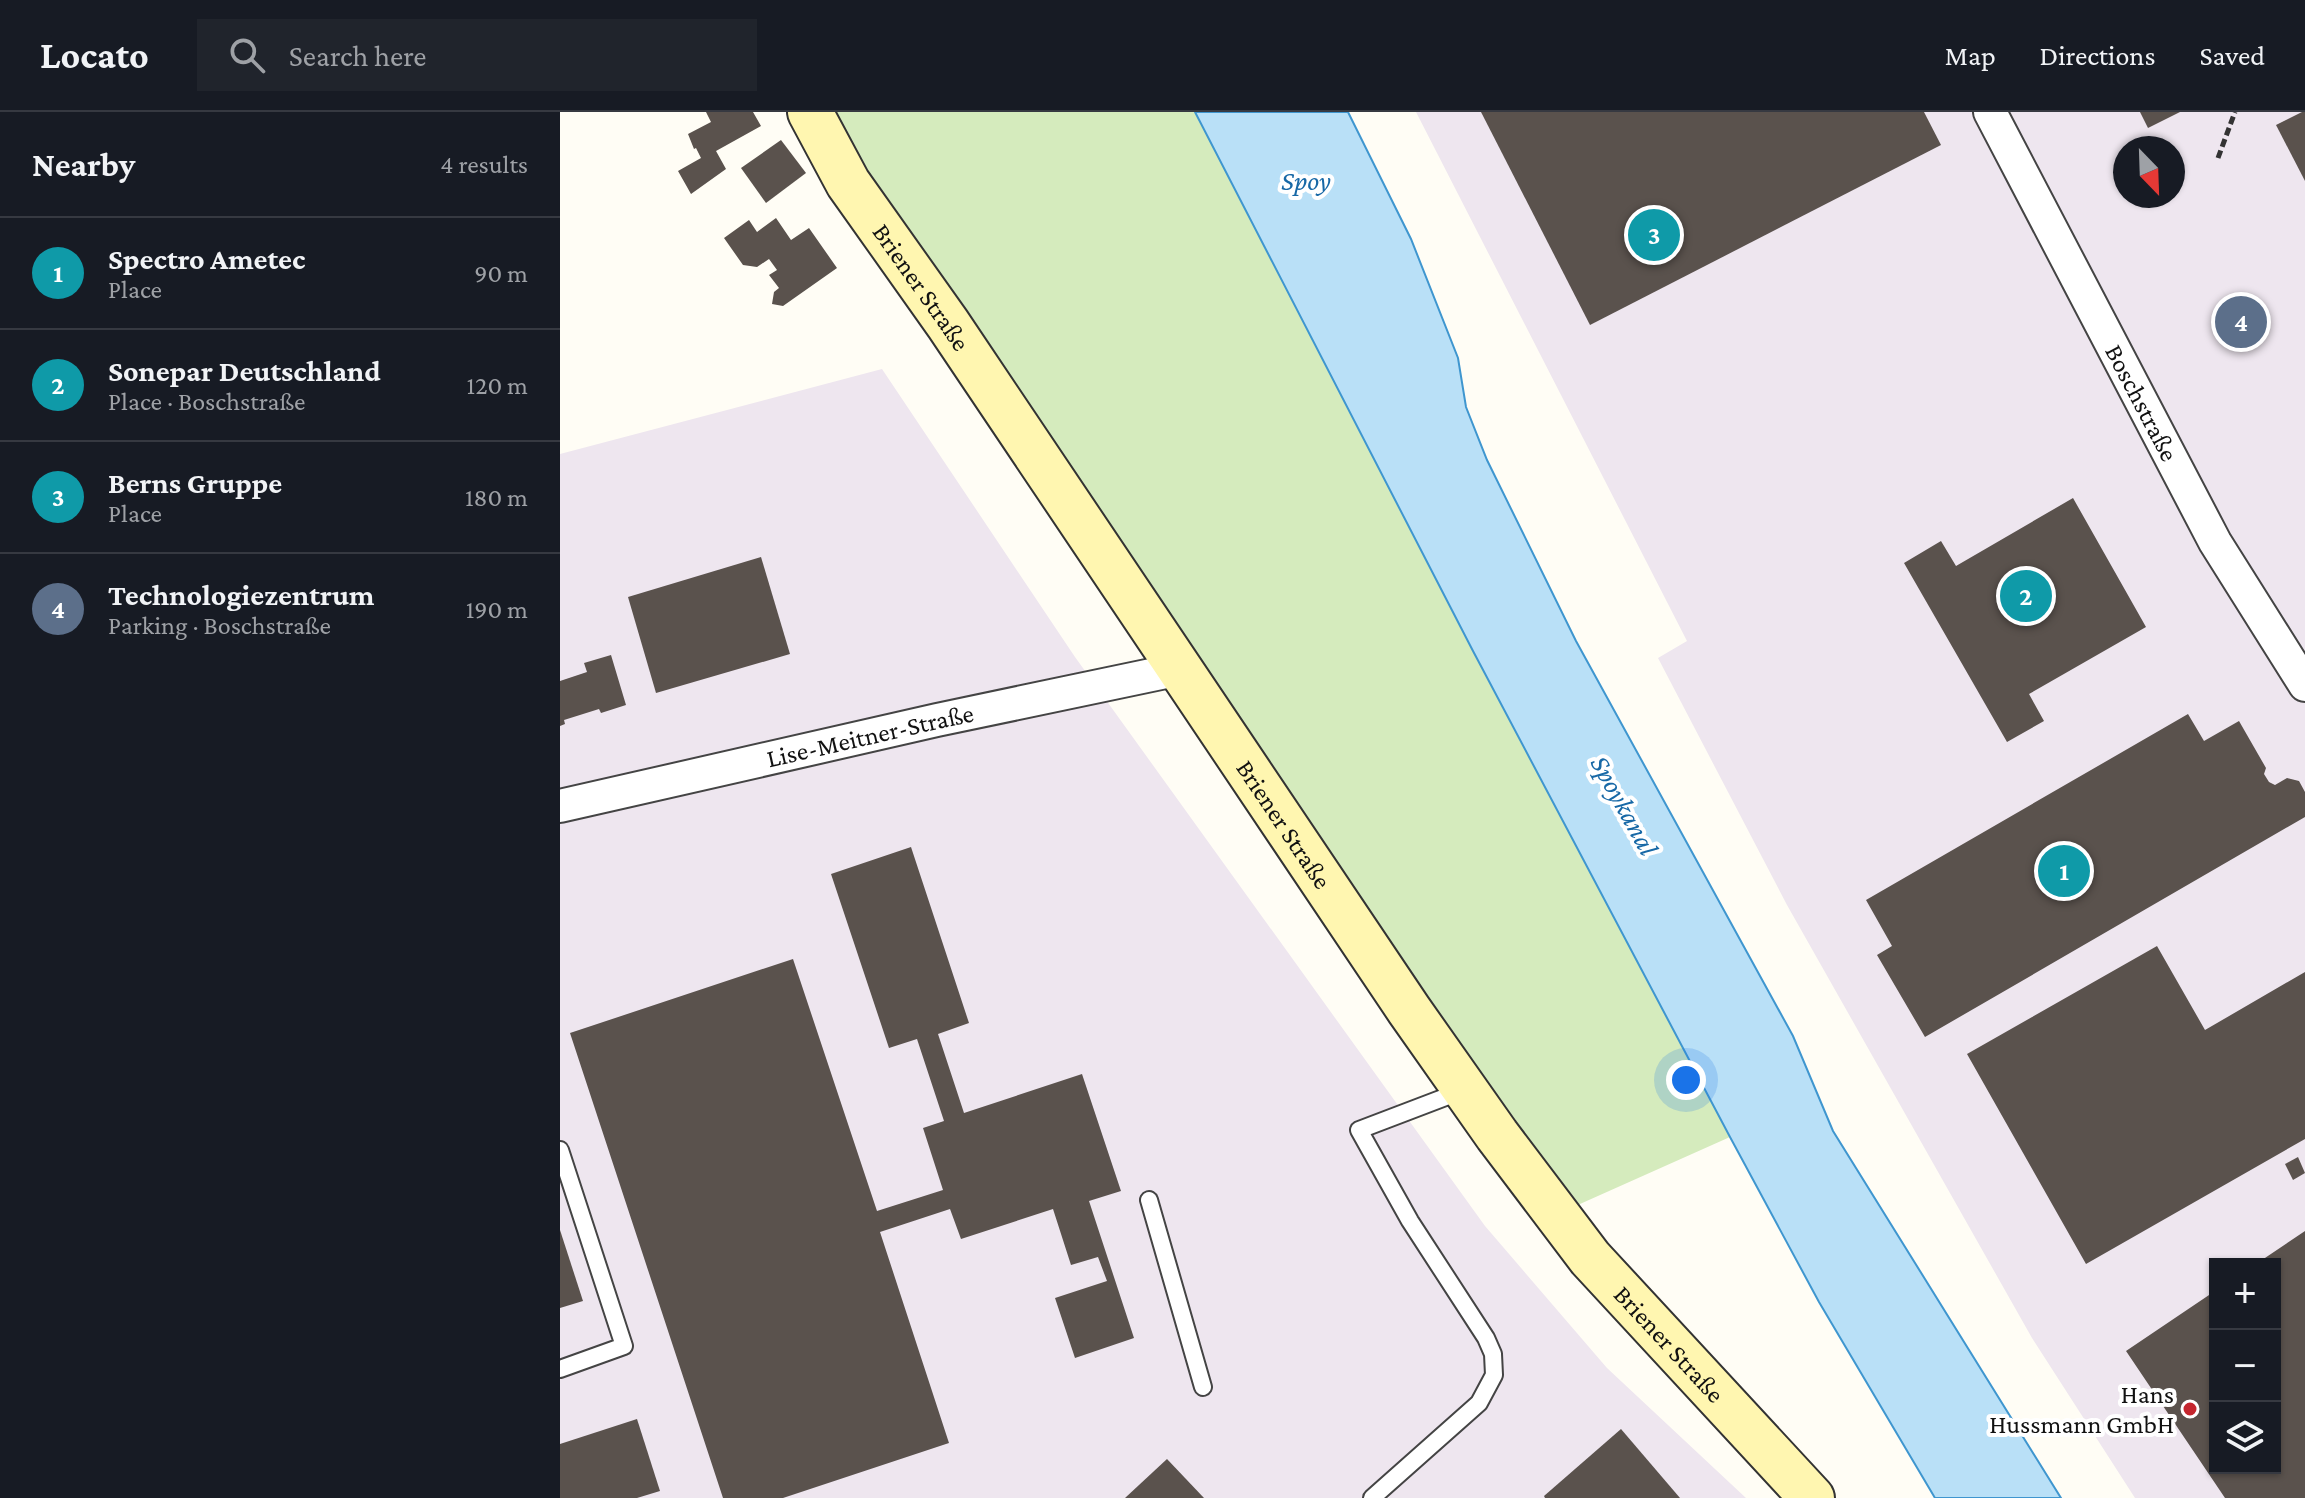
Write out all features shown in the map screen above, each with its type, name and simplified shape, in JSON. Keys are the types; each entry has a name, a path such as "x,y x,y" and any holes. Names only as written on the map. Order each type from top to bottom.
{"street":[{"name":"Briener Straße","path":"810,112 848,183 948,324 1465,1090 1590,1258 1812,1498"},
{"name":"Boschstraße","path":"1990,112 2215,542 2305,685"},
{"name":"Lise-Meitner-Straße","path":"560,806 1180,669"}],"lane":[{"path":"1372,1498 1479,1403 1494,1375 1493,1354 1486,1338 1410,1221 1359,1130 1465,1090"},
{"path":"560,1150 624,1346 560,1369"},
{"path":"1149,1200 1203,1387"}],"path":[{"path":"2218,158 2235,112"}],"shaded area":[{"path":"1416,112 2305,112 2305,1498 2135,1498 2032,1338 1787,905 1658,658 1687,641"},
{"path":"882,369 1075,657 1485,1226 1607,1368 1746,1498 560,1498 560,454"}],"green space":[{"path":"825,112 1195,112 1473,651 1730,1137 1571,1208 1457,1057"}],"water":[{"name":"Spoy","path":"1195,112 1348,112 1411,239 1458,358 1466,407 1487,460 1576,641 1793,1036 1833,1131 2061,1498 1935,1498 1819,1302 1730,1137 1473,651"}],"building":[{"path":"706,112 753,112 761,126 716,151 726,169 691,194 678,171 701,158 688,134 711,122"},
{"path":"1481,112 1924,112 1941,145 1590,325"},
{"path":"2140,112 2180,112 2148,128"},
{"path":"2305,112 2305,181 2276,125"},
{"path":"781,140 806,173 766,203 741,168"},
{"path":"776,218 791,240 809,228 837,268 783,306 772,304 774,292 779,288 769,275 777,270 769,259 757,267 743,265 724,238 749,220 757,232"},
{"path":"2073,498 2146,627 2029,694 2044,721 2007,742 1904,563 1941,541 1956,566"},
{"path":"761,557 790,654 656,693 628,597"},
{"path":"611,655 626,705 601,713 599,709 564,720 565,724 560,726 560,681 587,672 584,663"},
{"path":"2188,714 2204,741 2239,721 2266,768 2264,774 2269,782 2275,785 2287,778 2299,781 2305,792 2305,817 1925,1037 1877,955 1892,946 1866,900"},
{"path":"911,847 969,1023 938,1034 964,1113 1082,1074 1121,1191 1089,1201 1134,1338 1075,1358 1055,1298 1107,1281 1098,1257 1071,1265 1053,1209 961,1239 950,1209 880,1232 949,1443 783,1498 723,1498 570,1033 793,959 877,1211 943,1190 923,1128 944,1121 917,1039 889,1048 831,874"},
{"path":"2157,946 2205,1030 2305,972 2305,1139 2086,1264 1967,1054"},
{"path":"2298,1157 2305,1173 2293,1180 2285,1164"},
{"path":"560,1230 583,1301 560,1308"},
{"name":"Hans Hussmann GmbH","path":"2305,1231 2305,1498 2225,1498 2126,1351 2209,1295 2209,1474 2281,1474 2281,1258 2265,1258"},
{"path":"637,1419 660,1491 637,1498 560,1498 560,1444"},
{"path":"1621,1429 1680,1498 1545,1498 1544,1496"},
{"path":"1167,1459 1204,1498 1125,1498"}],"place":[{"name":"Berns Gruppe","path":"1654,235"},
{"name":"Technologiezentrum","path":"2241,322"},
{"name":"Sonepar Deutschland","path":"2026,596"},
{"name":"Spectro Ametec","path":"2064,871"},
{"name":"Hans Hussmann GmbH","path":"2190,1409"}],"water label":[{"name":"Spoykanal","path":"1625,805"}]}
